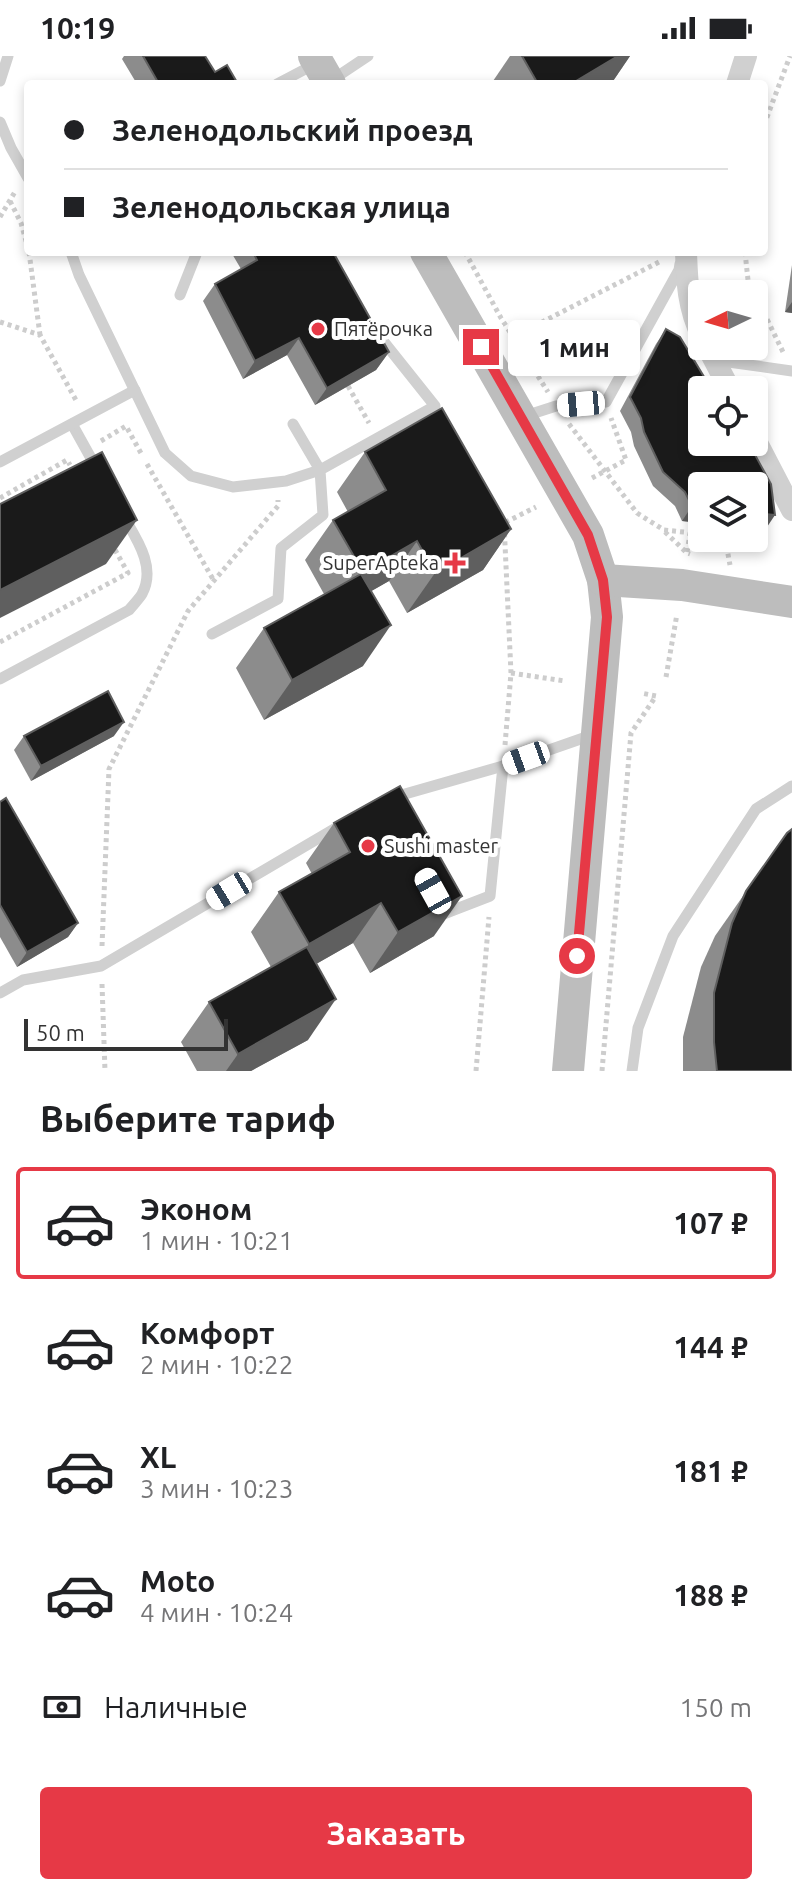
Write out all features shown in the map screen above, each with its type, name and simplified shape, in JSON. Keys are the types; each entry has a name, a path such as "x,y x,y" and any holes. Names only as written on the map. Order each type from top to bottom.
{"street":[{"path":"738,80 746,56"},
{"path":"428,256 588,535 603,580 607,617 568,1071"},
{"path":"682,258 688,294"},
{"path":"764,456 792,510"},
{"path":"603,580 682,585 792,602"}],"lane":[{"path":"0,81 8,56"},
{"path":"291,80 368,56"},
{"path":"0,122 24,170"},
{"path":"73,256 165,453 191,476 233,487 278,482 320,470 435,406 365,315"},
{"path":"180,295 195,256"},
{"path":"521,417 556,406 606,402 682,258"},
{"path":"742,360 792,371"},
{"path":"0,462 135,390"},
{"path":"72,424 100,474"},
{"path":"212,634 278,599 281,548 323,515 320,470 293,424"},
{"path":"0,679 129,610 143,593 148,574 142,550 121,512"},
{"path":"390,813 383,800 503,766 596,733"},
{"path":"439,901 446,913 490,896 503,766"},
{"path":"632,1071 638,1028 673,936 756,809 792,786"},
{"path":"0,993 23,980 101,966 357,816"}],"path":[{"path":"768,114 790,56"},
{"path":"0,217 24,180"},
{"path":"10,201 24,233"},
{"path":"30,256 40,335 85,417"},
{"path":"467,256 556,406 604,472 637,513 664,530 687,555 701,557"},
{"path":"745,256 748,280 786,358"},
{"path":"513,337 661,260 682,258"},
{"path":"0,322 40,335"},
{"path":"348,386 378,438"},
{"path":"592,478 626,460 606,402"},
{"path":"0,498 126,426 214,581"},
{"path":"67,460 74,472"},
{"path":"105,1071 101,966 109,769 188,611 278,506 278,482"},
{"path":"503,766 511,673 504,523 536,507"},
{"path":"664,530 688,533"},
{"path":"0,642 128,573 108,535"},
{"path":"687,555 688,550"},
{"path":"716,561 730,565"},
{"path":"666,677 677,614"},
{"path":"511,673 565,681"},
{"path":"602,1071 631,733 656,696 641,693"},
{"path":"476,1071 490,896"}],"building":[{"path":"143,56 205,56 215,72 227,65 236,80 157,80"},
{"path":"522,56 618,56 578,80 536,80"},
{"path":"255,256 335,256 389,352 327,388 299,338 255,361 215,284 257,260"},
{"path":"666,329 680,337 688,350 688,360 694,360 704,376 688,376 688,456 756,456 764,472 688,472 688,498 663,472 630,397"},
{"path":"442,408 511,529 435,573 417,541 363,572 333,520 386,490 365,452"},
{"path":"102,452 137,520 0,590 0,504"},
{"path":"768,479 771,484 775,515 768,514"},
{"path":"361,574 391,625 292,680 264,628"},
{"path":"108,691 124,722 41,766 24,736"},
{"path":"400,786 462,896 398,932 381,903 309,944 279,892 350,852 334,823"},
{"path":"6,798 78,923 27,952 0,905 0,802"},
{"path":"792,829 792,1071 717,1071 714,993 732,923 746,891"},
{"path":"307,947 336,999 238,1054 209,1002"}],"place":[{"name":"Пятёрочка","path":"318,329"},
{"name":"SuperApteka","path":"455,563"},
{"name":"Sushi master","path":"368,846"}],"route":[{"path":"481,347 588,535 603,580 607,617 577,956"}]}
